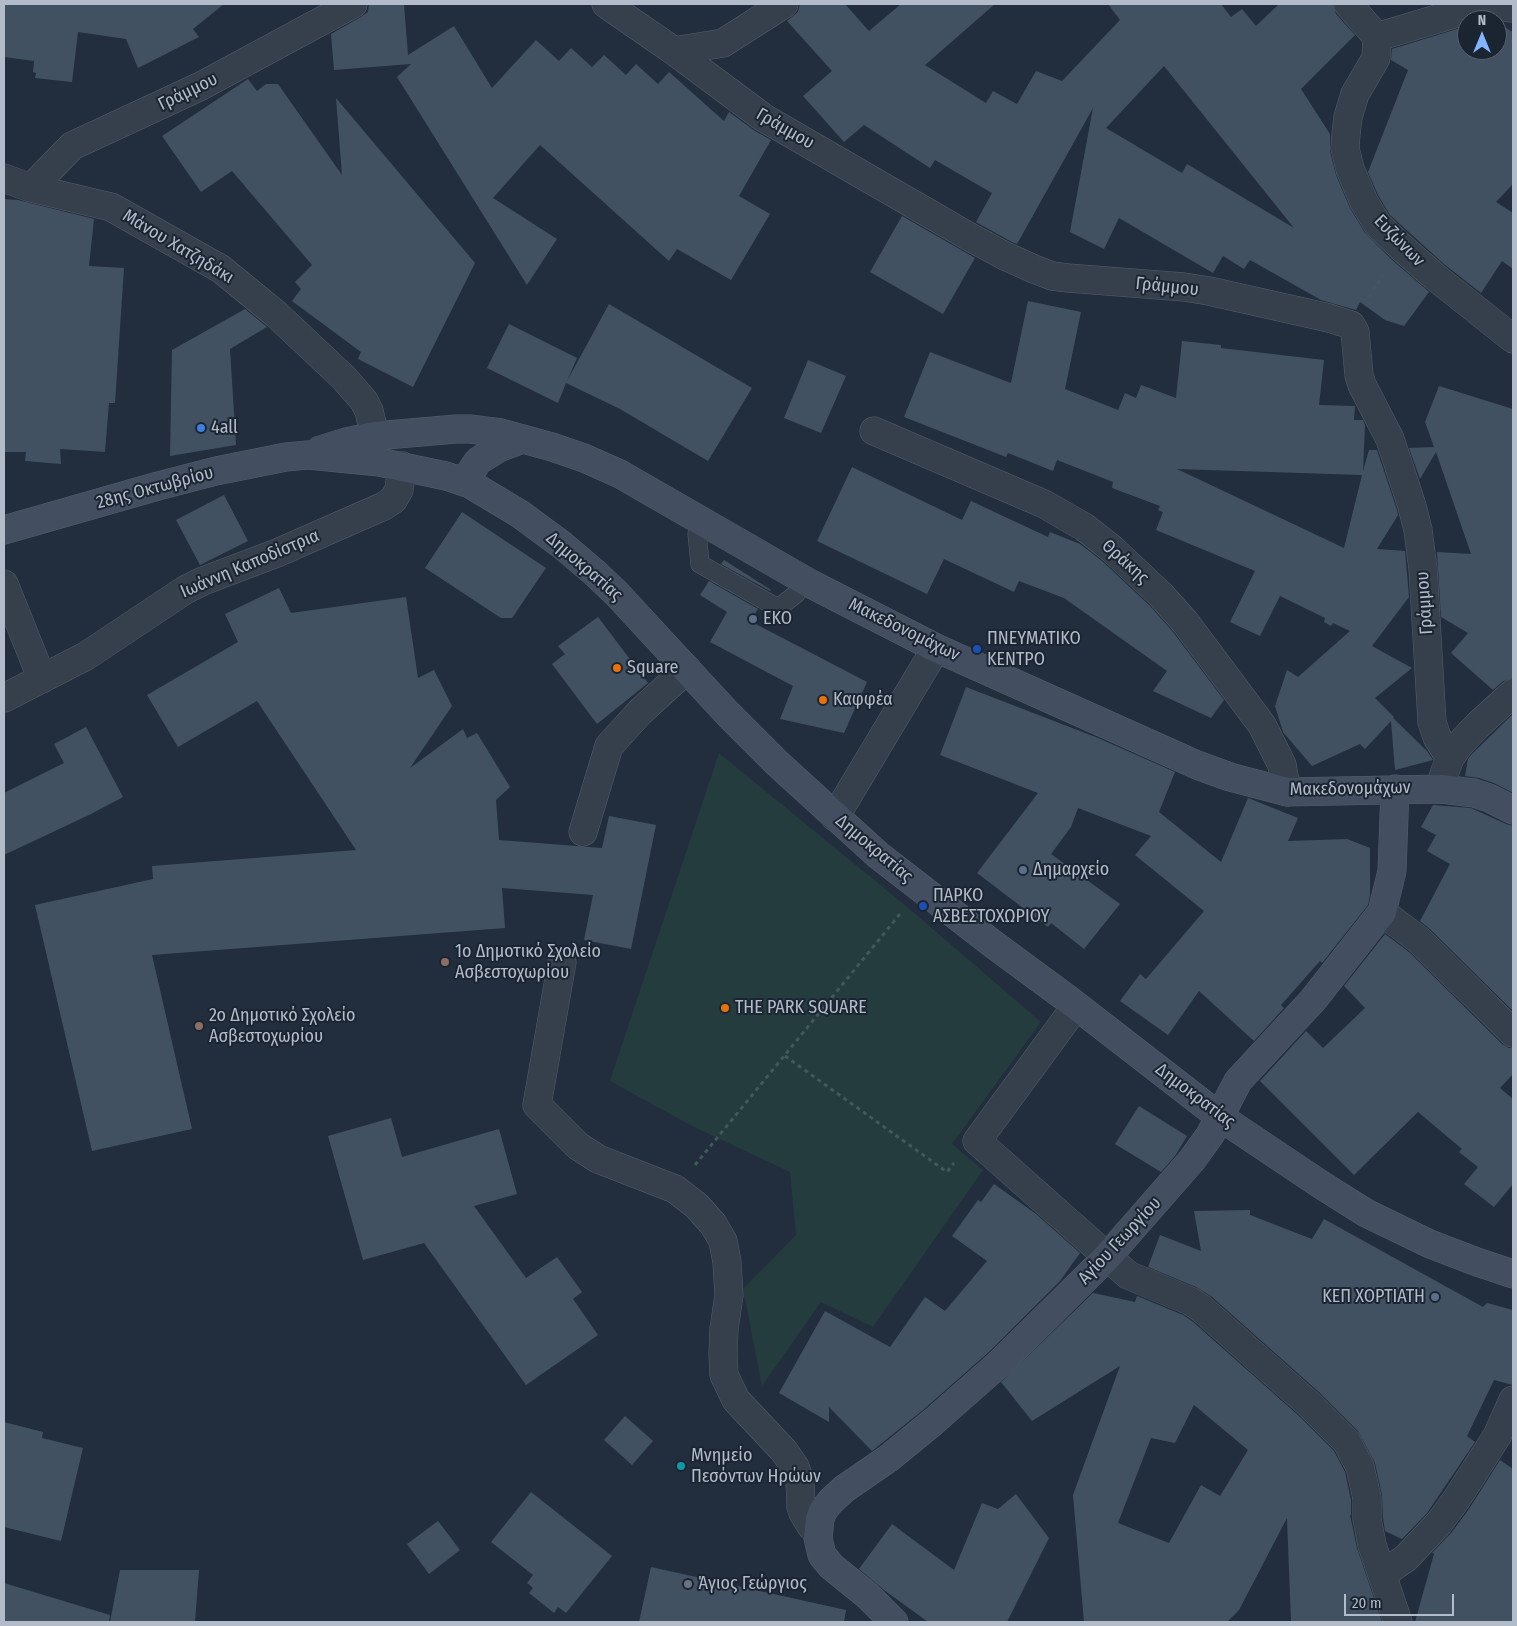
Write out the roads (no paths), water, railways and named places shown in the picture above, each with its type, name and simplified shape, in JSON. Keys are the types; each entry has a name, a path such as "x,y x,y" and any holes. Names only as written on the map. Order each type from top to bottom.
{"main road":[{"name":"Μακεδονομάχων","path":"308,455 340,444 375,436 433,430 470,429 500,433 524,439 584,458 620,474 810,584 936,648 1197,765 1238,779 1287,792 1441,789 1489,798 1513,810"},
{"path":"470,484 470,472 478,461 499,448 524,439"},
{"name":"Δημοκρατίας","path":"308,455 402,466 446,476 470,484 520,514 581,560 617,594 728,714 777,763 878,855 922,889 1220,1117 1320,1184 1366,1213 1430,1244 1513,1274"},
{"name":"28ης Οκτωβρίου","path":"4,530 216,471 286,457 308,455"},
{"name":"Αγίου Γεωργίου","path":"894,1622 868,1596 824,1559 819,1548 818,1531 823,1511 844,1489 896,1452 1001,1362 1107,1258 1192,1160 1210,1135 1238,1081 1313,1000 1382,912 1392,871 1395,789"}],"street":[{"name":"Γράμμου","path":"31,188 72,146 201,86 353,4"},
{"name":"Γράμμου","path":"606,4 674,51 735,98 789,134 821,150 1004,256 1034,269 1052,276 1184,287 1209,291 1329,318 1351,325 1355,332 1360,380 1390,439 1418,530 1424,577 1432,722 1437,737 1450,758"},
{"path":"674,51 723,43 784,4"},
{"path":"1348,4 1377,37 1480,5 1513,8"},
{"name":"Ευζώνων","path":"1377,37 1376,58 1355,94 1348,117 1345,148 1350,169 1364,202 1378,225 1401,247 1513,339"},
{"name":"Μάνου Χατζηδάκι","path":"4,178 31,188 111,207 222,269 277,315 355,390 369,410 375,436"},
{"name":"Θράκης","path":"874,431 1044,504 1084,527 1112,549 1161,595 1185,622 1262,725 1282,765 1287,792"},
{"name":"Ιωάννη Καποδίστρια","path":"4,698 86,656 185,590 203,581 285,550 384,506 393,500 399,490 402,466"},
{"path":"4,584 42,679"},
{"path":"835,817 936,648"},
{"path":"583,832 609,746 640,712 687,669"},
{"path":"1441,789 1444,771 1450,758 1478,725 1513,693"},
{"path":"1382,912 1419,940 1513,1034"},
{"path":"562,962 538,1105 578,1146 598,1159 675,1189 697,1206 713,1224 723,1242 727,1262 729,1295 724,1329 724,1375 736,1400 784,1451 795,1467 800,1482 803,1513 811,1526 818,1531"},
{"path":"1076,1006 977,1142 1128,1275 1190,1301 1201,1308 1310,1405 1347,1442 1360,1467 1367,1498 1367,1519 1372,1545 1398,1622"},
{"path":"1383,1574 1406,1558 1439,1523 1490,1448 1513,1400"}],"lane":[{"path":"697,533 700,564 778,608 796,594"}],"place":[{"name":"4all","path":"201,428"},
{"name":"EKO","path":"753,619"},
{"name":"ΠΝΕΥΜΑΤΙΚΟ ΚΕΝΤΡΟ","path":"977,649"},
{"name":"Square","path":"617,668"},
{"name":"Καφφέα","path":"823,700"},
{"name":"Δημαρχείο","path":"1023,870"},
{"name":"ΠΑΡΚΟ ΑΣΒΕΣΤΟΧΩΡΙΟΥ","path":"923,906"},
{"name":"1ο Δημοτικό Σχολείο Ασβεστοχωρίου","path":"445,962"},
{"name":"THE PARK SQUARE","path":"725,1008"},
{"name":"2ο Δημοτικό Σχολείο Ασβεστοχωρίου","path":"199,1026"},
{"name":"ΚΕΠ ΧΟΡΤΙΑΤΗ","path":"1435,1297"},
{"name":"Μνημείο Πεσόντων Ηρώων","path":"681,1466"},
{"name":"Άγιος Γεώργιος","path":"688,1584"}]}
